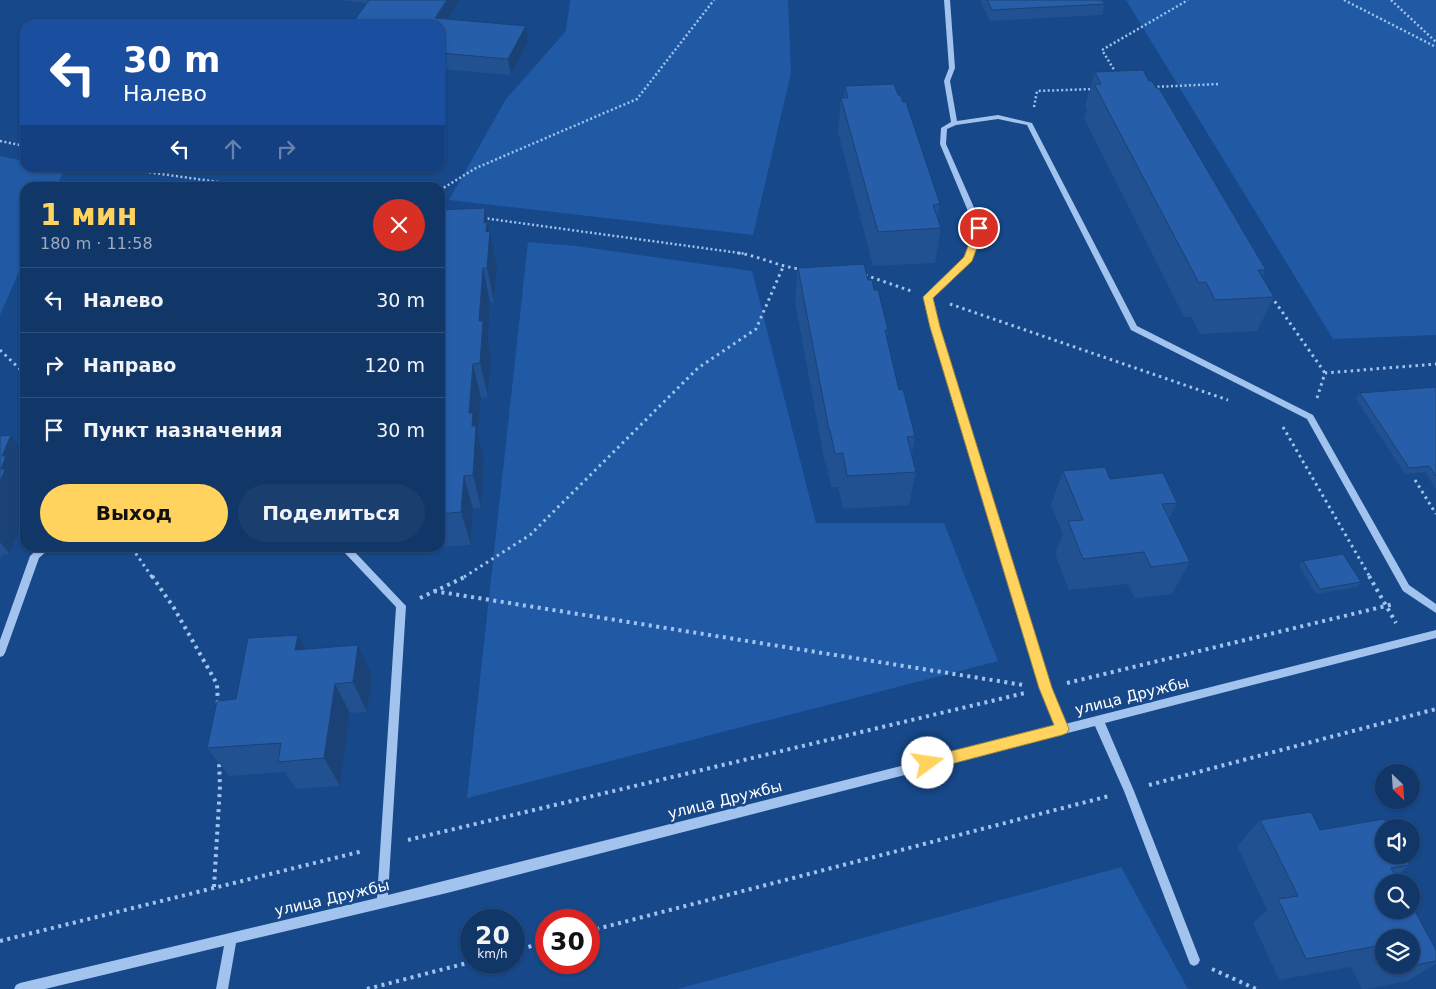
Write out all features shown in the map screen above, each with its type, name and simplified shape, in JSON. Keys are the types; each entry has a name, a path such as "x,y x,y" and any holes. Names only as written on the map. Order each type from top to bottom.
{"street":[{"path":"1062,729 1046,688 935,327 928,297 969,258 979,228 943,144 944,128 954,123 998,117 1030,124 1134,328 1310,417 1406,588 1436,609"},
{"path":"0,653 35,556 40,552"},
{"path":"350,552 401,606 382,902"},
{"name":"улица Дружбы","path":"20,989 382,902 1436,634"},
{"path":"222,989 231,938"}],"lane":[{"path":"947,0 952,68 947,81 954,123"},
{"path":"1098,720 1129,791 1194,960"}],"path":[{"path":"445,187 476,168 637,99 714,0"},
{"path":"1120,80 1102,50 1188,0"},
{"path":"1344,0 1436,47"},
{"path":"1391,0 1436,42"},
{"path":"1153,86 1219,84"},
{"path":"1030,124 1037,90 1095,88"},
{"path":"0,140 20,145"},
{"path":"147,172 219,182"},
{"path":"479,217 755,255 783,267 803,269"},
{"path":"401,606 471,574 530,535 698,368 756,329 783,267"},
{"path":"861,274 1230,401"},
{"path":"1268,292 1325,374"},
{"path":"0,350 20,369"},
{"path":"1325,374 1436,364"},
{"path":"1310,417 1325,374"},
{"path":"1282,426 1407,641"},
{"path":"1414,480 1436,514"},
{"path":"135,552 174,608 217,684 218,711"},
{"path":"434,591 1046,688"},
{"path":"0,941 386,845 1403,602"},
{"path":"600,928 1436,709"},
{"path":"214,888 220,786 219,758"},
{"path":"1194,960 1256,989"},
{"path":"367,989 460,965"}],"shaded area":[{"path":"570,0 788,0 791,73 753,235 449,200 506,99 566,31"},
{"path":"1126,0 1436,0 1436,335 1333,339"},
{"path":"0,156 20,160 20,172 63,172 58,182 20,182 20,269 0,315"},
{"path":"528,242 576,246 752,271 816,523 944,523 998,661 467,798"},
{"path":"1121,867 1188,989 678,989"}],"building":[{"path":"369,0 447,0 435,18 526,26 508,59 445,53 445,20 355,20"},
{"path":"987,0 1102,0 1105,4 992,10"},
{"path":"1143,70 1149,81 1152,81 1156,88 1159,88 1266,270 1258,270 1274,297 1215,300 1206,282 1199,283 1094,84 1101,84 1095,72"},
{"path":"894,84 898,95 900,95 903,102 906,102 940,204 933,205 941,228 878,232 841,98 848,98 845,86"},
{"path":"485,208 484,223 487,222 486,232 490,231 487,268 483,268 479,321 483,321 480,363 473,364 469,413 473,413 472,426 476,426 473,475 464,476 461,512 445,514 445,210"},
{"path":"864,264 868,280 872,280 874,290 878,290 888,330 885,330 899,390 903,389 915,436 907,437 916,472 847,476 843,453 835,454 829,430 798,268"},
{"path":"1436,387 1436,476 1429,466 1409,468 1360,393"},
{"path":"11,435 2,456 6,456 1,469 5,469 0,482 0,436"},
{"path":"1105,467 1110,479 1163,473 1177,503 1162,504 1190,562 1151,567 1144,552 1083,559 1068,521 1083,520 1063,471"},
{"path":"1343,554 1361,582 1320,589 1303,561"},
{"path":"298,635 295,650 358,645 353,682 335,684 324,758 278,762 281,743 207,748 217,701 236,699 248,638"},
{"path":"1311,812 1320,830 1375,821 1375,864 1410,865 1391,868 1394,874 1375,874 1375,919 1419,919 1436,950 1436,961 1420,964 1420,929 1375,929 1375,946 1306,959 1278,899 1298,896 1260,820"}],"route":[{"path":"928,763 1062,729 1046,688 935,327 928,297 969,258 979,228"}]}
